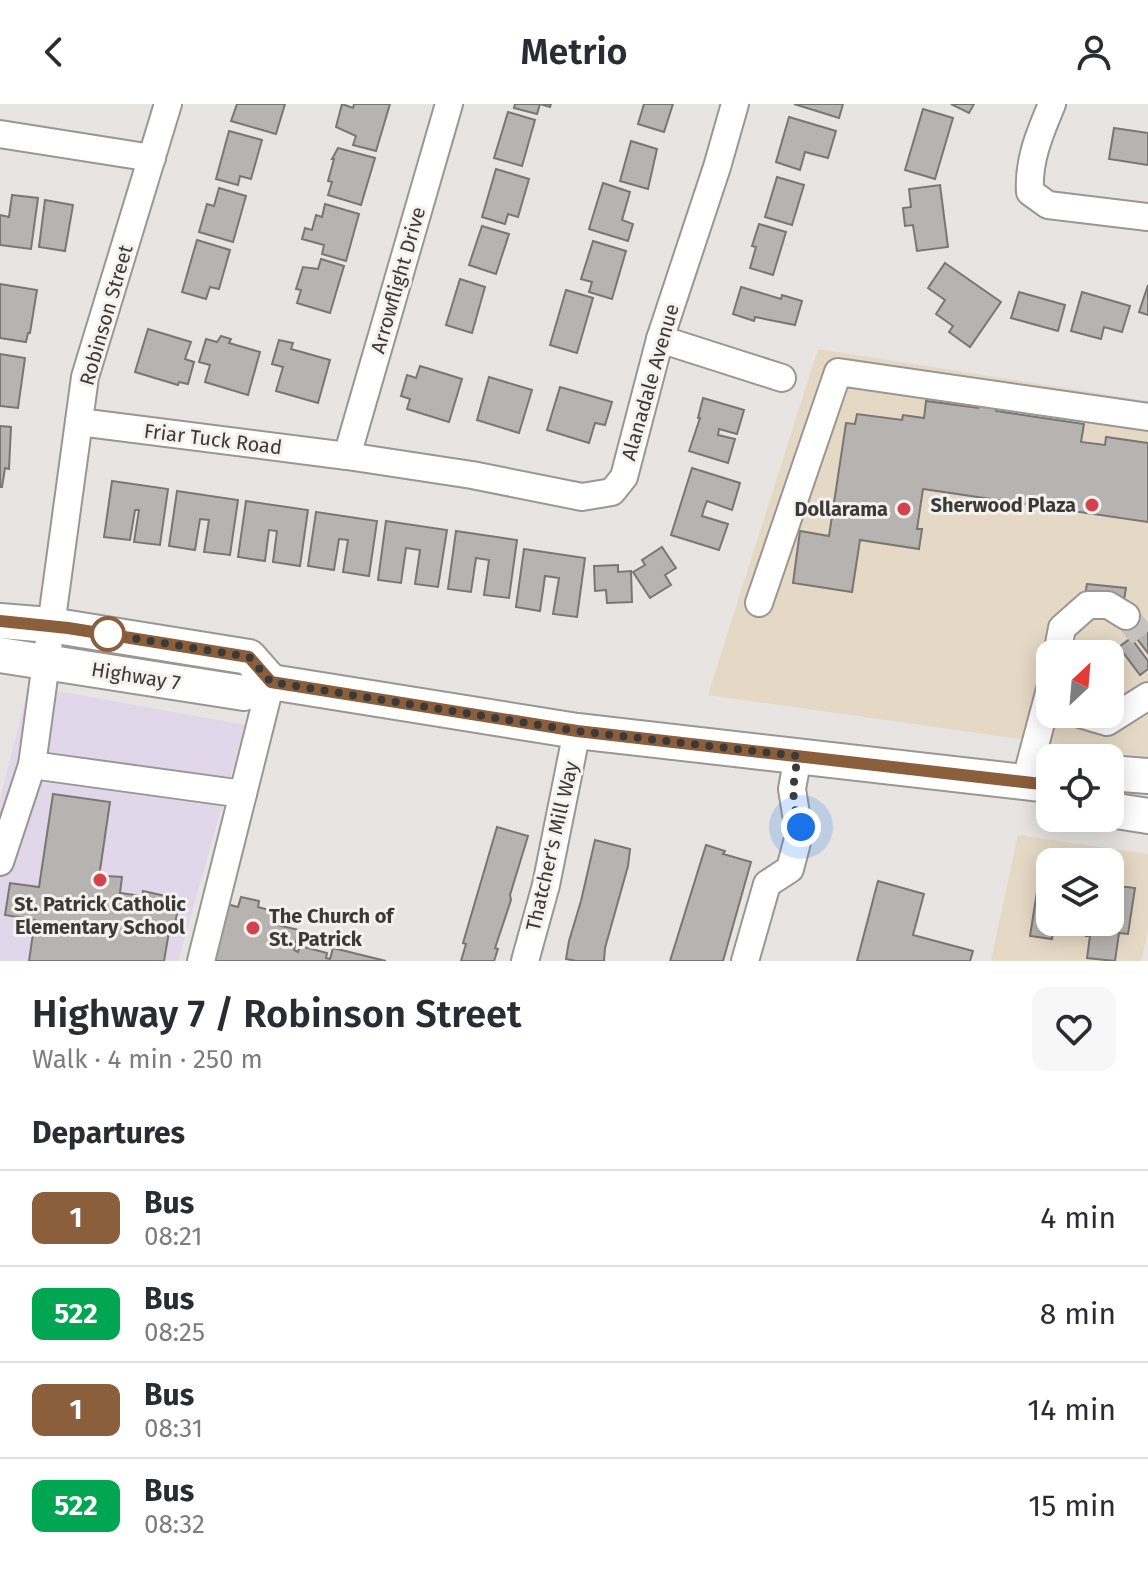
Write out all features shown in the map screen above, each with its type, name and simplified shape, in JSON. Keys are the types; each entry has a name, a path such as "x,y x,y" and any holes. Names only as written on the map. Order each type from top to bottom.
{"main road":[{"name":"Highway 7","path":"0,621 50,625 249,657 271,682"},
{"name":"Highway 7","path":"0,655 244,693 271,682 577,731 1036,784"},
{"path":"1124,774 1148,776"},
{"path":"1124,812 1148,816"}],"street":[{"name":"Robinson Street","path":"0,862 32,765 85,377 168,104"},
{"name":"Arrowflight Drive","path":"347,456 449,104"},
{"name":"Alanadale Avenue","path":"347,456 472,475 582,497 612,492 624,477 660,339 735,104"},
{"path":"1052,104 1033,152 1030,192 1048,205 1070,210 1148,217"},
{"path":"0,134 152,158"},
{"path":"660,339 782,378"},
{"path":"759,603 838,372 1148,417"},
{"name":"Friar Tuck Road","path":"79,422 347,456"},
{"path":"1060,640 1062,628 1088,605 1108,605 1126,616"},
{"path":"201,961 271,682"},
{"path":"1124,711 1148,696"},
{"name":"Thatcher's Mill Way","path":"525,961 546,885 577,731"},
{"path":"745,961 767,884 790,869 801,827 792,789 798,756"},
{"path":"32,765 243,794"}],"shaded area":[{"path":"818,349 1148,401 1148,757 1124,754 1124,744 1056,744 708,695"},
{"name":"St. Patrick Catholic Elementary School","path":"29,686 245,725 178,961 0,961 0,799"},
{"path":"1018,835 1107,848 1036,848 1036,936 1124,936 1124,850 1148,854 1148,931 1141,961 991,961"}],"building":[{"path":"237,104 285,104 276,134 231,121"},
{"path":"342,104 353,108 354,104 390,104 376,151 353,145 356,136 336,127"},
{"path":"515,104 540,104 537,114 514,108"},
{"path":"644,104 673,104 664,132 638,124"},
{"path":"794,104 843,104 839,118"},
{"path":"951,104 974,104 969,113"},
{"path":"923,109 953,118 935,179 905,170"},
{"path":"508,112 535,120 522,166 494,158"},
{"path":"789,117 836,131 828,158 805,152 800,170 776,162"},
{"path":"1114,128 1148,133 1148,165 1109,159"},
{"path":"229,131 262,140 251,179 240,176 238,185 216,179"},
{"path":"631,141 657,149 648,189 620,181"},
{"path":"338,148 375,158 361,205 328,195 332,182 328,181 332,159"},
{"path":"496,169 529,179 518,217 508,214 505,224 482,217"},
{"path":"777,177 804,185 792,225 765,217"},
{"path":"603,183 630,192 622,220 633,224 628,241 589,229"},
{"path":"940,185 948,247 917,251 913,225 905,226 903,208 911,207 909,189"},
{"path":"219,188 246,196 233,242 199,232 207,204 214,206"},
{"path":"12,195 38,198 31,249 0,245 0,215 9,217"},
{"path":"45,200 73,205 65,251 39,247"},
{"path":"325,204 359,214 346,261 322,254 324,245 302,239 305,228 312,230 316,215 322,217"},
{"path":"759,224 786,232 773,275 750,268 756,247 752,246"},
{"path":"482,226 509,234 496,274 469,265"},
{"path":"197,240 230,250 219,289 210,287 206,299 182,292"},
{"path":"593,241 626,251 612,299 589,292 592,282 581,279"},
{"path":"321,259 344,266 330,313 297,303 301,290 296,289 303,267 318,269"},
{"path":"945,263 1001,302 970,347 949,332 953,326 936,314 945,300 928,288"},
{"path":"460,279 485,287 472,333 446,325"},
{"path":"0,284 37,290 26,342 0,338"},
{"path":"1148,285 1148,315 1139,312"},
{"path":"741,287 781,299 782,295 802,301 795,325 755,317 754,321 733,314"},
{"path":"566,290 593,298 577,353 550,345"},
{"path":"1019,292 1065,305 1058,331 1011,318"},
{"path":"1082,292 1130,306 1122,332 1104,327 1101,339 1071,331"},
{"path":"148,329 191,342 185,359 194,362 188,384 179,382 178,385 135,372"},
{"path":"221,336 231,339 229,343 260,352 248,395 205,382 210,365 199,362 206,339 217,342"},
{"path":"279,340 293,343 291,349 330,360 318,403 276,391 283,367 272,364"},
{"path":"0,354 25,358 18,408 0,406"},
{"path":"420,366 462,379 449,422 407,409 410,399 401,396 407,375 416,378"},
{"path":"489,377 532,390 519,433 477,420"},
{"path":"560,387 612,402 605,425 595,423 589,443 547,430"},
{"path":"703,398 744,410 737,434 719,429 718,435 735,439 728,463 689,451"},
{"name":"Sherwood Plaza","path":"980,398 997,400 996,411 1084,424 1081,442 1105,445 1106,437 1148,443 1148,522 923,489 917,529 922,529 919,549 860,540 852,592 793,583 800,531 829,536 846,423 855,424 857,414 902,420 903,415 924,418 926,401 978,408"},
{"path":"0,426 11,427 9,469 5,468 2,487 0,487"},
{"path":"692,468 740,483 732,510 707,501 704,509 702,516 728,524 719,550 671,535"},
{"path":"112,481 168,489 160,545 134,542 139,510 135,510 130,540 104,537"},
{"path":"177,491 238,500 230,555 204,552 209,520 200,519 195,550 169,546"},
{"path":"246,501 308,510 300,566 273,562 277,531 269,530 265,561 238,557"},
{"path":"316,512 377,521 369,576 343,572 348,540 339,539 334,570 308,566"},
{"path":"386,521 447,530 438,587 415,584 420,550 406,548 401,583 378,580"},
{"path":"456,531 517,540 509,598 484,595 489,560 476,558 471,592 448,589"},
{"path":"662,547 676,568 665,575 671,585 650,598 633,572 645,565 642,560"},
{"path":"524,549 585,558 577,617 553,614 559,578 545,576 540,611 516,607"},
{"path":"618,565 618,572 631,571 632,602 607,603 606,590 595,591 594,566"},
{"path":"1087,584 1126,588 1124,600 1085,595"},
{"path":"1148,624 1148,653 1134,635"},
{"path":"1131,638 1148,661 1148,669 1140,675 1124,654 1124,643"},
{"path":"53,794 110,802 98,884 106,885 107,876 122,877 120,893 142,896 143,891 179,899 174,933 169,932 164,961 29,961 35,920 5,915 10,883 39,887"},
{"path":"497,827 528,836 495,948 498,949 494,961 461,961 466,944 463,943"},
{"path":"595,840 630,849 628,866 604,961 566,959 569,941"},
{"path":"706,845 725,851 723,854 751,862 723,961 670,961"},
{"path":"878,881 924,894 913,935 973,951 970,961 857,961"},
{"path":"1124,887 1135,888 1128,934 1124,934"},
{"name":"The Church of St. Patrick","path":"241,897 259,901 258,907 280,913 277,925 299,930 294,950 298,952 300,946 327,953 326,958 330,959 333,948 386,961 212,961 223,903 238,907"},
{"path":"1036,898 1036,936 1052,936 1052,939 1030,936"},
{"path":"1090,936 1119,936 1115,961 1087,958"}],"tunnel":[{"path":"1126,616 1148,643"}],"bus line":[{"name":"1","path":"0,621 50,625 249,657 271,682 577,731 1036,783"}],"place":[{"name":"Sherwood Plaza","path":"1092,505"},
{"name":"Dollarama","path":"904,509"},
{"name":"St. Patrick Catholic Elementary School","path":"100,880"},
{"name":"The Church of St. Patrick","path":"253,928"}],"route":[{"path":"108,634 249,657 271,682 577,731 798,756 792,789 801,827"}]}
